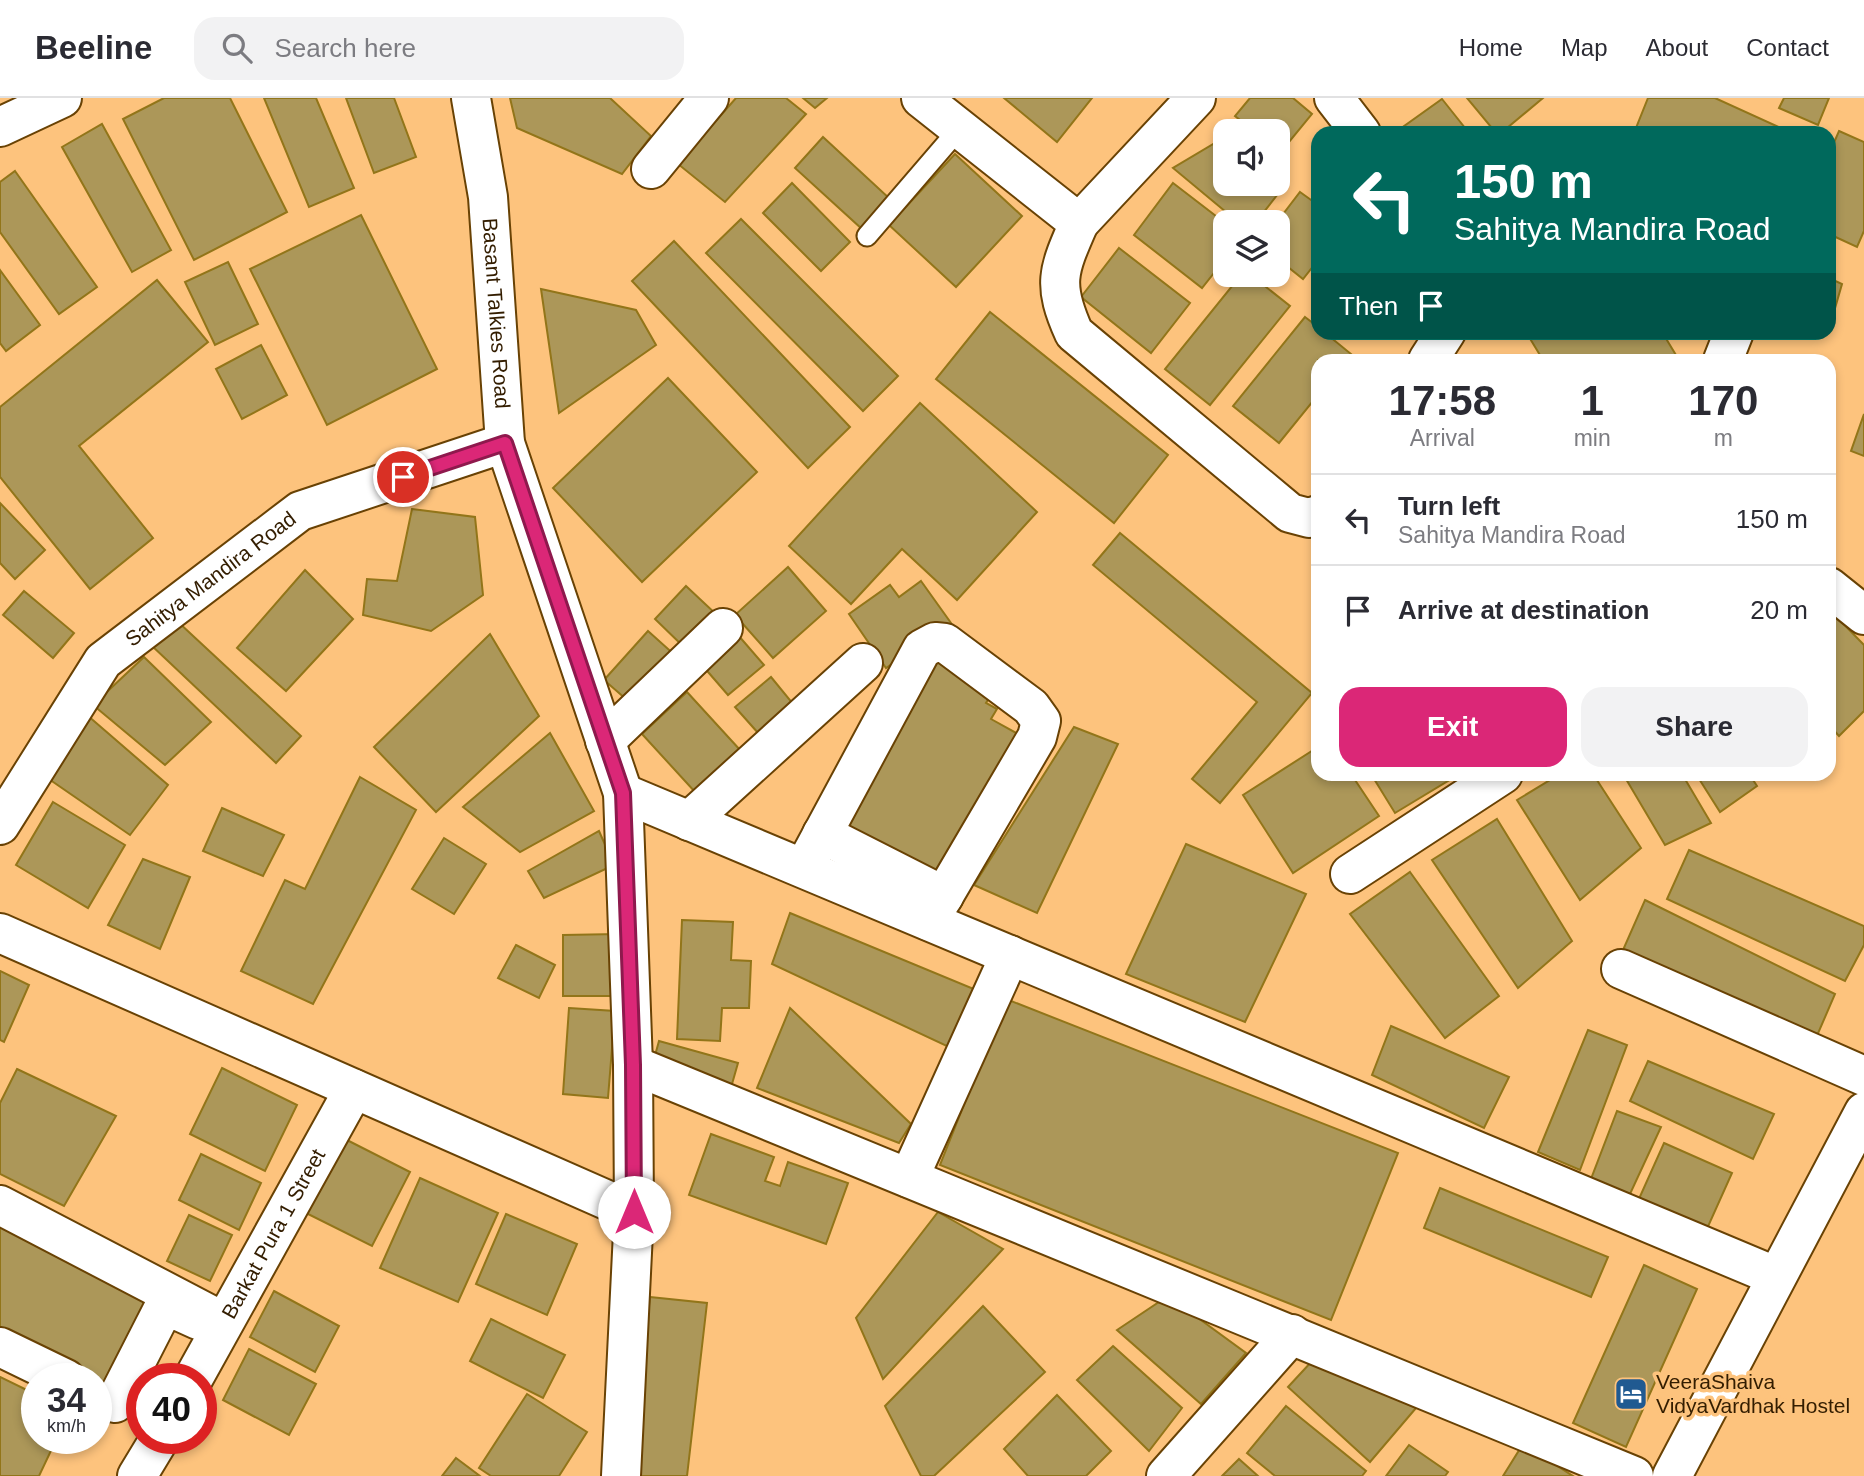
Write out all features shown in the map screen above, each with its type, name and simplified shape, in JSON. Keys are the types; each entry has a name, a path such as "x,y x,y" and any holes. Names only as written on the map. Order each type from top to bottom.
{"street":[{"path":"0,127 62,98"},
{"name":"Basant Talkies Road","path":"471,98 488,197 505,443 623,793 633,1065 634,1212 621,1476"},
{"path":"651,169 709,98"},
{"path":"920,98 1080,223"},
{"path":"1196,98 1080,223 1060,268 1061,303 1074,333 1290,513 1311,517"},
{"path":"1334,98 1356,126"},
{"name":"Sahitya Mandira Road","path":"0,825 103,661 300,511 505,443"},
{"path":"1836,593 1864,615"},
{"path":"605,741 723,628"},
{"path":"804,868 922,649 935,642 944,643 1031,707 1041,721 1037,737 937,908"},
{"path":"689,821 863,663"},
{"path":"1350,874 1492,781"},
{"path":"623,793 804,868 937,908"},
{"path":"822,834 1010,955 1775,1276"},
{"path":"0,933 634,1212"},
{"path":"909,1178 1010,955"},
{"path":"1621,970 1864,1076"},
{"path":"633,1065 1634,1476"},
{"name":"Barkat Pura 1 Street","path":"202,1363 354,1088"},
{"path":"1672,1476 1775,1276 1863,1119"},
{"path":"0,1205 221,1327"},
{"path":"118,1404 166,1305 221,1327"},
{"path":"1166,1476 1292,1334"},
{"path":"0,1347 33,1363"},
{"path":"137,1476 150,1454"}],"lane":[{"path":"867,236 959,128"}],"building":[{"path":"164,98 230,98 287,212 194,260 123,119"},
{"path":"264,98 316,98 354,188 309,207"},
{"path":"346,98 394,98 416,157 374,173"},
{"path":"510,98 610,98 651,136 622,174 517,128"},
{"path":"736,98 786,98 806,114 725,202 678,164"},
{"path":"803,98 827,98 815,108"},
{"path":"1004,98 1092,98 1057,142"},
{"path":"1250,98 1293,98 1312,114 1290,141 1290,119 1239,119 1235,116"},
{"path":"1467,98 1543,98 1509,126 1490,126"},
{"path":"1648,98 1715,98 1777,126 1637,126"},
{"path":"1784,98 1829,98 1818,125 1779,108"},
{"path":"1442,99 1463,126 1404,126"},
{"path":"102,124 171,250 132,272 62,147"},
{"path":"1839,131 1864,142 1864,231 1857,247 1836,237 1836,138"},
{"path":"823,137 890,199 862,229 795,168"},
{"path":"1213,144 1213,196 1276,196 1265,210 1224,210 1173,168"},
{"path":"955,154 1022,216 956,287 889,225"},
{"path":"15,171 97,287 59,314 0,232 0,182"},
{"path":"792,183 850,242 821,271 763,213"},
{"path":"1173,183 1213,214 1213,274 1202,288 1134,235"},
{"path":"1300,192 1311,200 1311,269 1303,279 1290,269 1290,210 1286,210"},
{"path":"361,215 437,369 327,425 250,269"},
{"path":"741,219 898,376 863,411 706,253"},
{"path":"674,241 850,427 808,468 632,281"},
{"path":"1119,248 1190,303 1151,353 1081,297"},
{"path":"228,262 258,324 215,345 185,282"},
{"path":"0,270 40,325 6,351 0,343"},
{"path":"157,280 208,342 79,446 153,538 90,589 0,477 0,407"},
{"path":"1836,281 1842,284 1836,305"},
{"path":"1231,287 1266,287 1290,306 1210,405 1165,369"},
{"path":"541,289 636,310 656,345 559,413"},
{"path":"990,312 1168,455 1114,523 936,379"},
{"path":"1305,317 1311,322 1311,340 1334,340 1351,354 1311,354 1311,404 1279,443 1233,406"},
{"path":"1531,340 1667,340 1675,354 1539,354"},
{"path":"261,345 287,395 242,419 216,369"},
{"path":"668,378 757,472 642,582 553,488"},
{"path":"920,403 1037,512 957,600 902,549 851,604 789,546"},
{"path":"1864,414 1864,456 1851,451"},
{"path":"0,503 45,550 15,579 0,563"},
{"path":"412,509 475,517 483,595 431,631 363,615 367,579 397,581"},
{"path":"1120,533 1311,692 1220,803 1192,779 1257,702 1093,565"},
{"path":"788,567 826,611 773,658 735,615"},
{"path":"305,570 353,619 286,691 237,648"},
{"path":"921,581 951,623 886,668 849,614 890,585 899,597"},
{"path":"686,586 718,616 687,650 655,619"},
{"path":"24,591 74,633 53,658 3,615"},
{"path":"1836,616 1864,645 1864,711 1839,736 1836,733"},
{"path":"177,621 301,736 276,763 151,645"},
{"path":"648,631 677,657 634,706 604,680"},
{"path":"490,634 539,716 436,812 374,747"},
{"path":"738,635 764,665 728,695 702,665"},
{"path":"931,647 959,663 953,673 991,695 986,703 997,709 991,719 1027,739 942,890 830,827"},
{"path":"144,657 211,722 165,765 93,705"},
{"path":"771,677 794,705 759,734 735,707"},
{"path":"687,692 741,751 696,793 642,734"},
{"path":"87,715 168,785 130,835 46,777"},
{"path":"1074,727 1118,744 1037,913 974,885"},
{"path":"550,733 594,811 520,852 463,807"},
{"path":"1311,751 1311,781 1356,781 1379,816 1293,873 1243,795"},
{"path":"360,777 416,810 313,1004 241,971 285,880 305,889"},
{"path":"1375,781 1448,781 1395,813"},
{"path":"1548,781 1598,781 1641,848 1580,900 1517,800"},
{"path":"1627,781 1686,781 1711,823 1665,845"},
{"path":"1700,781 1754,781 1757,786 1720,812"},
{"path":"53,802 125,845 88,908 16,865"},
{"path":"222,808 284,835 263,876 203,851"},
{"path":"1497,819 1572,941 1518,988 1432,860"},
{"path":"599,831 614,865 544,898 528,871"},
{"path":"444,838 486,864 454,914 412,889"},
{"path":"1186,844 1306,894 1245,1022 1126,974"},
{"path":"1689,850 1864,926 1864,945 1845,981 1667,899"},
{"path":"143,859 190,877 160,949 108,925"},
{"path":"1410,872 1499,996 1445,1038 1350,914"},
{"path":"1645,900 1835,994 1813,1045 1623,950"},
{"path":"790,913 981,992 951,1048 772,964"},
{"path":"682,920 733,922 731,960 751,961 749,1008 722,1008 720,1041 677,1039"},
{"path":"618,934 618,996 563,996 563,935"},
{"path":"516,945 555,965 539,998 498,978"},
{"path":"0,971 29,985 4,1042 0,1040"},
{"path":"1006,999 1398,1153 1331,1320 940,1165"},
{"path":"569,1008 615,1011 608,1098 563,1094"},
{"path":"790,1008 911,1124 899,1143 757,1088"},
{"path":"1391,1026 1509,1077 1484,1128 1372,1075"},
{"path":"1588,1030 1627,1045 1580,1170 1538,1152"},
{"path":"659,1041 738,1063 730,1091 651,1070"},
{"path":"1648,1061 1774,1114 1753,1159 1630,1101"},
{"path":"222,1068 297,1105 265,1171 190,1134"},
{"path":"17,1069 116,1116 64,1206 0,1174 0,1103"},
{"path":"1617,1111 1661,1127 1630,1194 1591,1179"},
{"path":"711,1134 774,1157 765,1181 780,1186 788,1162 848,1183 826,1244 689,1195"},
{"path":"341,1137 410,1172 372,1246 304,1212"},
{"path":"1664,1143 1732,1173 1706,1231 1638,1201"},
{"path":"201,1154 261,1183 239,1230 179,1200"},
{"path":"420,1178 498,1213 458,1302 380,1268"},
{"path":"1440,1188 1608,1257 1591,1297 1424,1228"},
{"path":"0,1210 166,1297 132,1363 126,1363 126,1374 117,1391 112,1389 112,1363 57,1363 0,1336"},
{"path":"938,1212 1003,1249 883,1379 856,1318"},
{"path":"506,1214 577,1244 547,1315 476,1284"},
{"path":"189,1215 232,1235 210,1281 167,1261"},
{"path":"1644,1265 1697,1289 1626,1447 1573,1423"},
{"path":"274,1291 339,1326 315,1372 250,1337"},
{"path":"1168,1296 1246,1353 1201,1404 1117,1330"},
{"path":"650,1297 707,1303 687,1476 629,1476"},
{"path":"983,1306 1045,1372 934,1476 921,1476 885,1406"},
{"path":"491,1319 565,1355 543,1398 470,1361"},
{"path":"1113,1346 1182,1408 1149,1451 1077,1380"},
{"path":"249,1349 316,1384 289,1435 223,1400"},
{"path":"1313,1360 1416,1408 1370,1462 1288,1387"},
{"path":"0,1377 21,1387 21,1454 49,1454 39,1476 0,1476"},
{"path":"527,1394 587,1432 559,1476 491,1476 479,1468"},
{"path":"1057,1395 1111,1451 1086,1476 1028,1476 1004,1449"},
{"path":"1286,1406 1366,1471 1362,1476 1275,1476 1247,1453"},
{"path":"1523,1444 1573,1476 1503,1476"},
{"path":"1409,1445 1448,1472 1445,1476 1386,1476"},
{"path":"456,1458 480,1476 442,1476"},
{"path":"1239,1459 1258,1476 1222,1476"}],"place":[{"name":"VeeraShaiva VidyaVardhak Hostel","path":"1631,1394"}],"route":[{"path":"403,477 505,443 623,793 633,1065 634,1212"}]}
